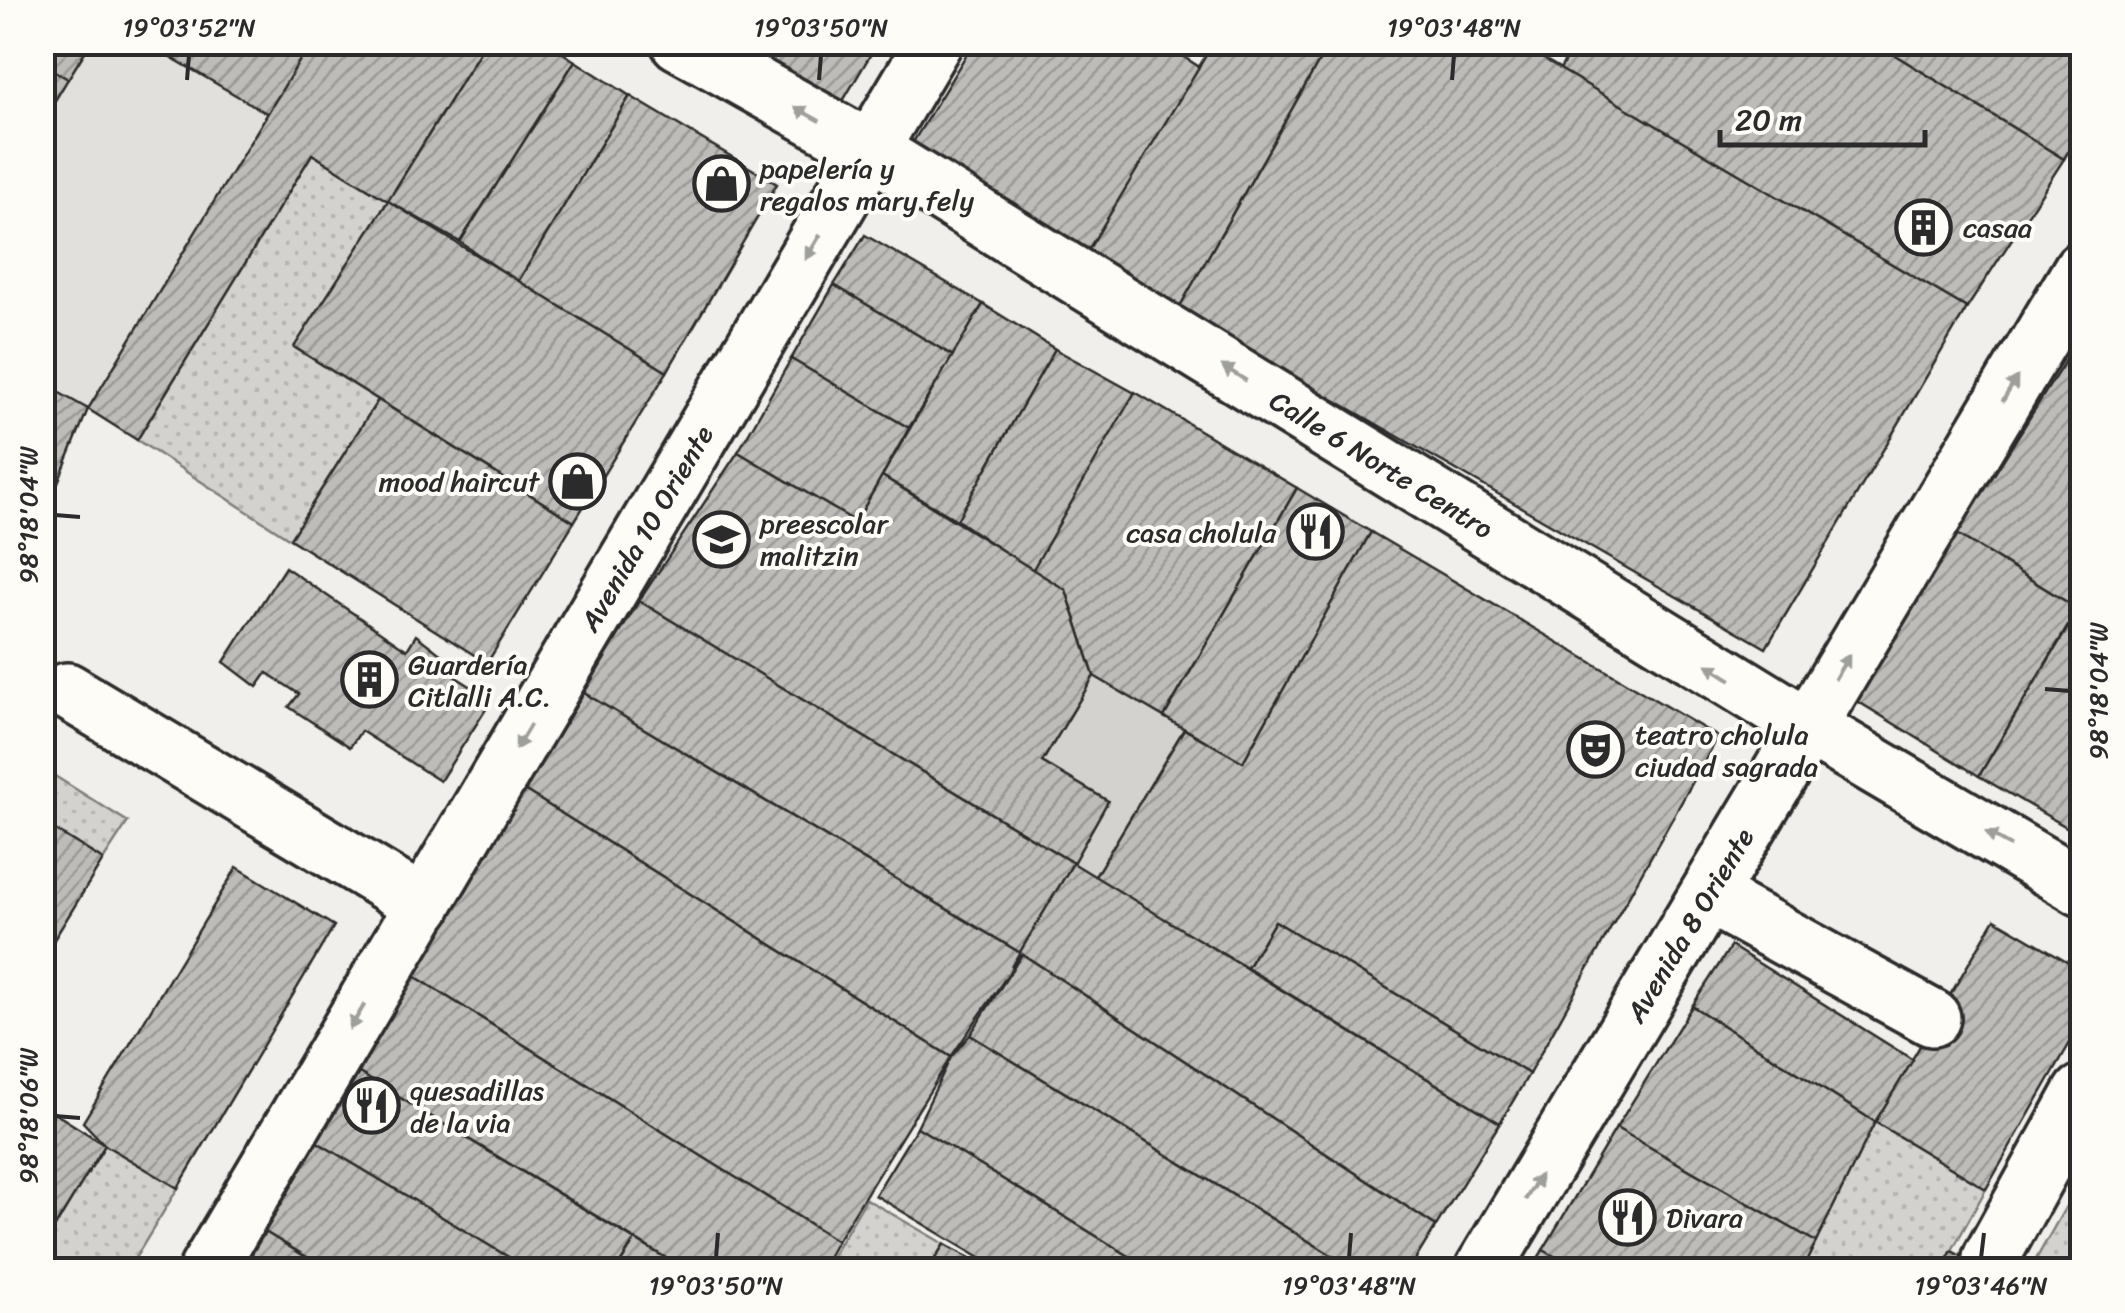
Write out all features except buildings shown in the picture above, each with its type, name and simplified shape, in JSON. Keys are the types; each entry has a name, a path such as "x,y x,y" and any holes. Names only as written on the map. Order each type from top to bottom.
{"street":[{"name":"Calle 6 Norte Centro","path":"679,42 871,150 1807,726 2082,888"},
{"name":"Avenida 10 Oriente","path":"207,1270 934,42"},
{"name":"Avenida 8 Oriente","path":"1483,1270 2082,268"},
{"path":"66,691 424,905"},
{"path":"1708,895 1932,1018"},
{"path":"1992,1258 2082,1093"}],"shaded area":[{"path":"91,43 145,43 268,114 88,409 43,383 43,122"},
{"path":"312,154 388,201 297,349 378,400 290,539 137,440"},
{"path":"1094,676 1184,729 1094,878 1073,863 1108,801 1042,762"},
{"path":"42,768 128,822 103,860 43,822"},
{"path":"1875,1122 1986,1189 1941,1270 1802,1270"},
{"path":"105,1145 178,1188 128,1270 43,1270 42,1248"},
{"path":"2082,1178 2082,1270 2030,1270"},
{"path":"866,1199 944,1244 928,1270 824,1270"}],"place":[{"name":"papelería y regalos mary fely","path":"721,184"},
{"name":"casaa","path":"1924,227"},
{"name":"mood haircut","path":"578,481"},
{"name":"casa cholula","path":"1315,532"},
{"name":"preescolar malitzin","path":"721,539"},
{"name":"Guardería Citlalli A.C.","path":"369,680"},
{"name":"teatro cholula ciudad sagrada","path":"1596,750"},
{"name":"quesadillas de la via","path":"371,1106"},
{"name":"Divara","path":"1627,1217"}]}
